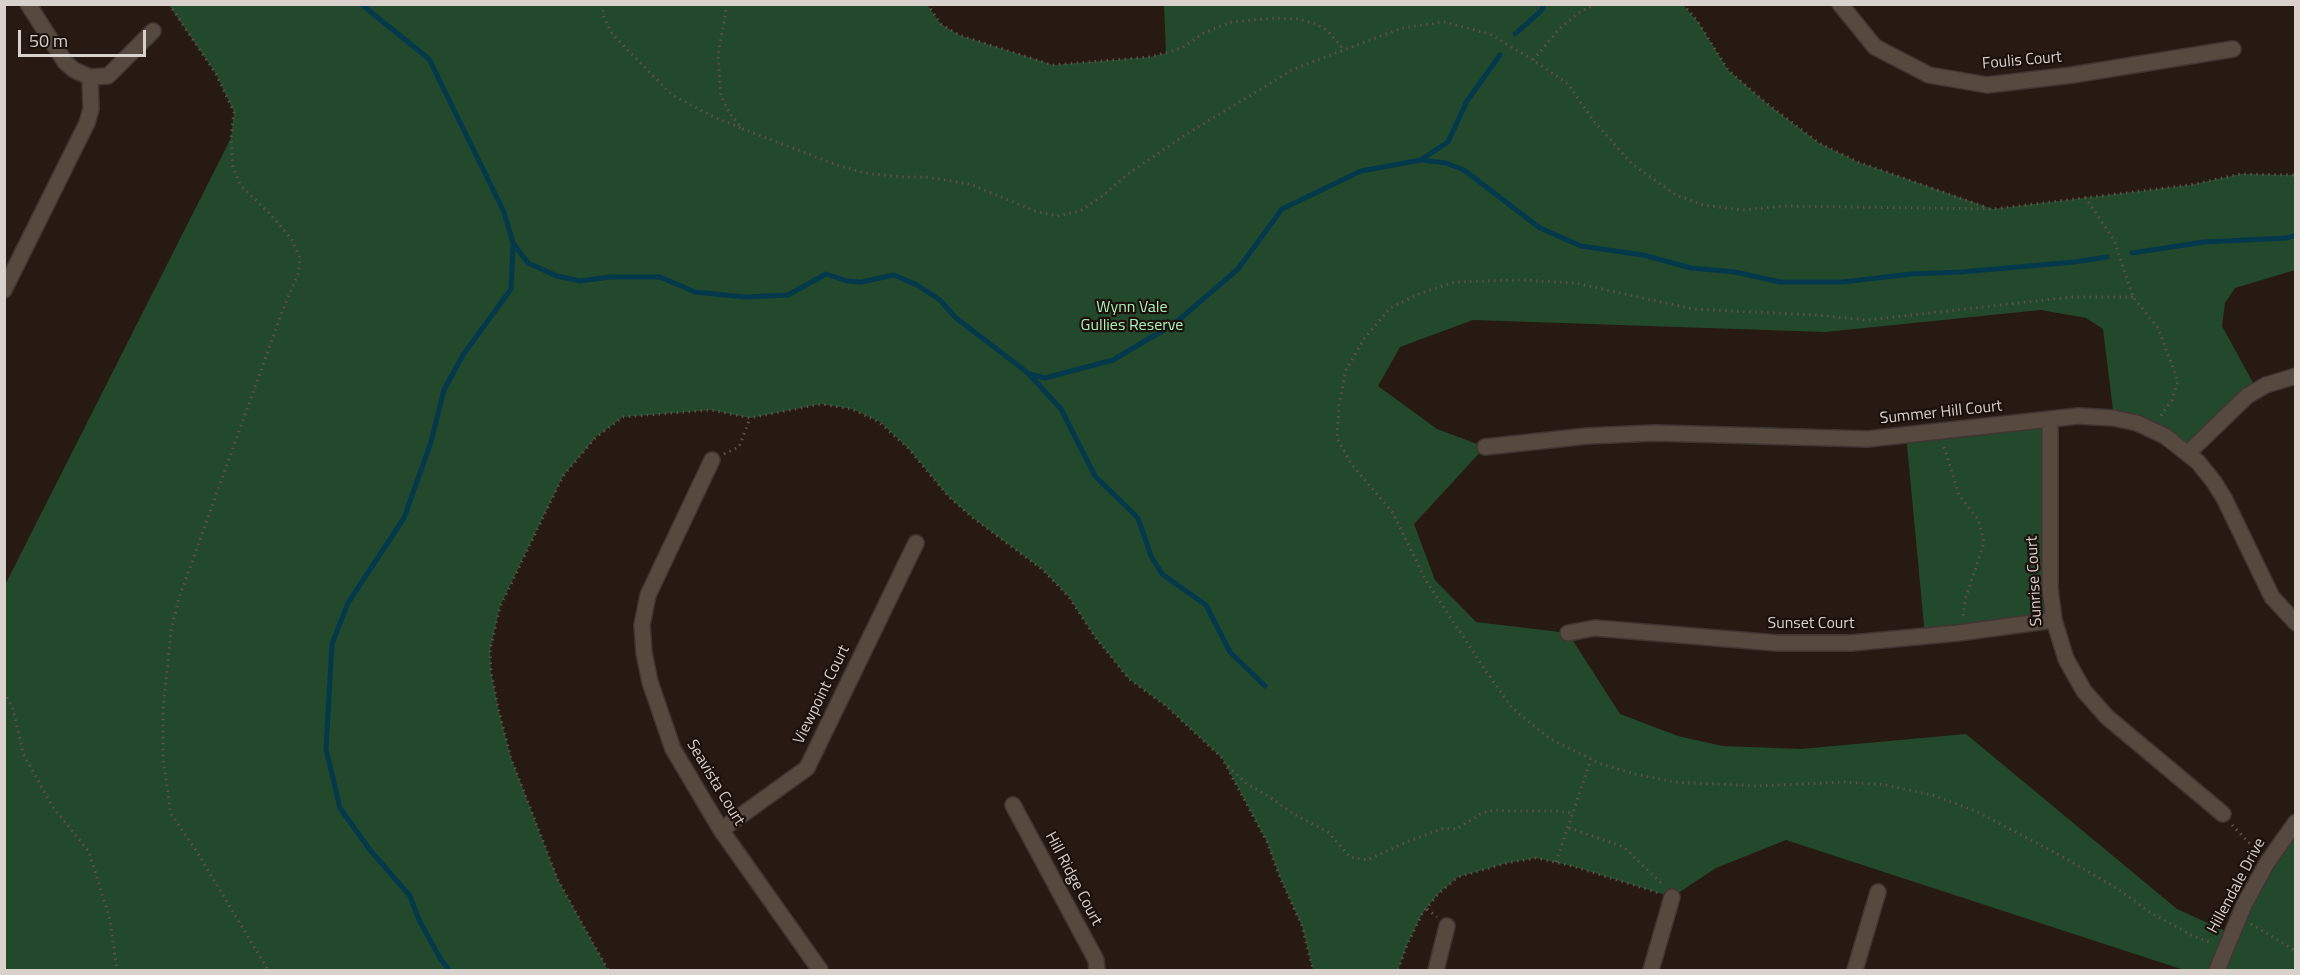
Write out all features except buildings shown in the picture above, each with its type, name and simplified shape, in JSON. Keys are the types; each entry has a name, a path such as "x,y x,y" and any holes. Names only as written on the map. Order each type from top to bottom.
{"street":[{"path":"28,4 65,62 74,70 90,77 108,76 153,31"},
{"name":"Foulis Court","path":"1840,4 1875,47 1929,75 1987,85 2072,75 2233,49"},
{"path":"4,290 87,123 91,109 90,77"},
{"path":"2188,453 2247,396 2266,385 2295,376"},
{"name":"Summer Hill Court","path":"1485,447 1587,436 1655,433 1868,439 2078,416 2114,418 2154,430 2188,453 2214,482 2272,597 2295,623"},
{"name":"Sunrise Court","path":"2050,419 2050,588 2054,620 2066,659 2084,692 2106,717 2223,814"},
{"name":"Seavista Court","path":"712,460 648,596 642,625 644,653 650,682 673,749 721,830 820,970"},
{"name":"Viewpoint Court","path":"721,830 807,768 916,543"},
{"name":"Sunset Court","path":"1568,633 1594,628 1767,642 1851,643 1958,633 2054,620"},
{"name":"Hill Ridge Court","path":"1013,805 1096,960 1097,970"},
{"name":"Hillendale Drive","path":"2217,970 2238,916 2270,858 2295,822"},
{"path":"1855,970 1878,892"},
{"path":"1651,970 1672,897"},
{"path":"1436,970 1448,926"}],"path":[{"path":"169,4 216,74 234,112 231,138 233,168 241,186 291,238 300,258 298,274 282,312 179,598 171,631 163,710 163,760 171,814 197,852 268,970"},
{"path":"602,4 604,18 612,34 672,95 712,116 837,165 865,173 926,177 970,184 1035,211 1057,216 1080,211 1100,198 1128,174 1185,135 1294,69 1402,28 1444,22 1490,34 1568,84 1593,120 1632,164 1676,195 1703,205 1742,210 1784,206 1993,209 2190,185 2241,174 2295,176"},
{"path":"727,4 718,55 721,96 730,114 743,129"},
{"path":"927,4 941,24 959,35 1053,65 1150,57 1182,48 1204,33 1231,22 1276,18 1298,19 1316,24 1328,31 1344,50"},
{"path":"1533,60 1559,28 1581,11 1597,4"},
{"path":"1683,4 1698,22 1728,70 1765,102 1819,143 1858,162 1993,209"},
{"path":"2085,197 2114,240 2133,297 2158,328 2178,381 2172,400 2154,430"},
{"path":"2133,297 2072,297 1868,320 1693,309 1575,283 1522,280 1454,282 1419,294 1390,308 1364,339 1346,370 1339,405 1337,438 1352,465 1393,513 1425,579 1512,708 1549,738 1591,759 1635,774 1674,782 1757,786 1845,782 1886,785 1932,795 1976,811 2118,889 2151,913 2193,936 2224,948"},
{"path":"608,970 558,880 511,758 491,672 490,650 500,606 563,476 596,437 623,417 711,410 750,418 821,404 852,409 879,422 908,448 949,496 973,518 1043,570 1069,597 1095,637 1129,679 1166,706 1222,758 1267,842 1302,926 1313,970"},
{"path":"712,460 739,447 750,418"},
{"path":"1944,430 1944,450 1959,495 1979,520 1984,543 1965,600 1958,633"},
{"path":"4,692 13,709 23,753 52,806 89,852 110,920 117,970"},
{"path":"1556,862 1591,759"},
{"path":"1225,763 1246,784 1328,832 1350,857 1367,860 1444,828 1457,829 1468,820 1488,811 1555,810 1574,813"},
{"path":"2223,814 2254,849 2270,858"},
{"path":"1569,828 1623,847 1658,880 1672,897"},
{"path":"1398,970 1422,914 1438,894 1458,877 1507,863 1536,858 1556,862 1672,897"},
{"path":"2238,916 2295,951"}],"green space":[{"name":"Wynn Vale Gullies Reserve","path":"169,5 927,5 941,24 959,35 1053,65 1150,57 1166,53 1164,5 1683,5 1698,22 1728,70 1765,102 1819,143 1858,162 1993,209 2190,185 2241,174 2295,175 2295,270 2235,288 2225,303 2222,326 2257,390 2188,453 2114,418 2103,329 2086,318 2041,310 1825,332 1473,320 1400,347 1378,386 1437,429 1485,447 1414,524 1435,580 1476,622 1568,633 1620,714 1678,736 1722,746 1801,749 1966,734 2177,909 2230,933 2295,825 2295,970 2184,970 1786,840 1716,868 1672,897 1572,866 1536,858 1507,863 1458,877 1438,894 1422,914 1398,970 1313,970 1302,926 1267,842 1222,758 1166,706 1129,679 1095,637 1069,597 1043,570 973,518 949,497 908,448 880,422 852,409 821,404 750,418 711,410 623,417 596,437 563,476 500,606 490,650 491,672 511,758 558,880 608,970 5,970 4,587 231,138 234,112 216,74"},
{"path":"2050,419 2054,620 1925,636 1906,434"}],"waterway":[{"path":"361,4 429,59 504,212 513,243 528,263 557,276 580,281 610,277 660,277 695,292 745,297 788,295 826,274 847,281 861,282 894,275 917,285 940,300 956,318 1028,373 1061,409 1095,476 1138,518 1151,556 1162,574 1206,605 1230,652 1265,686"},
{"path":"1515,34 1541,11 1544,4"},
{"path":"1422,159 1448,142 1467,101 1500,55"},
{"path":"1030,374 1045,378 1113,360 1174,324 1238,269 1282,209 1361,171 1421,160 1446,163 1464,170 1540,228 1581,246 1643,255 1691,268 1735,272 1780,282 1843,282 1911,274 2074,262 2107,257"},
{"path":"2132,253 2204,242 2287,238 2296,235"},
{"path":"449,970 419,920 410,896 370,850 340,808 326,749 332,644 348,603 404,518 431,442 444,390 463,355 511,289 513,245"}]}
